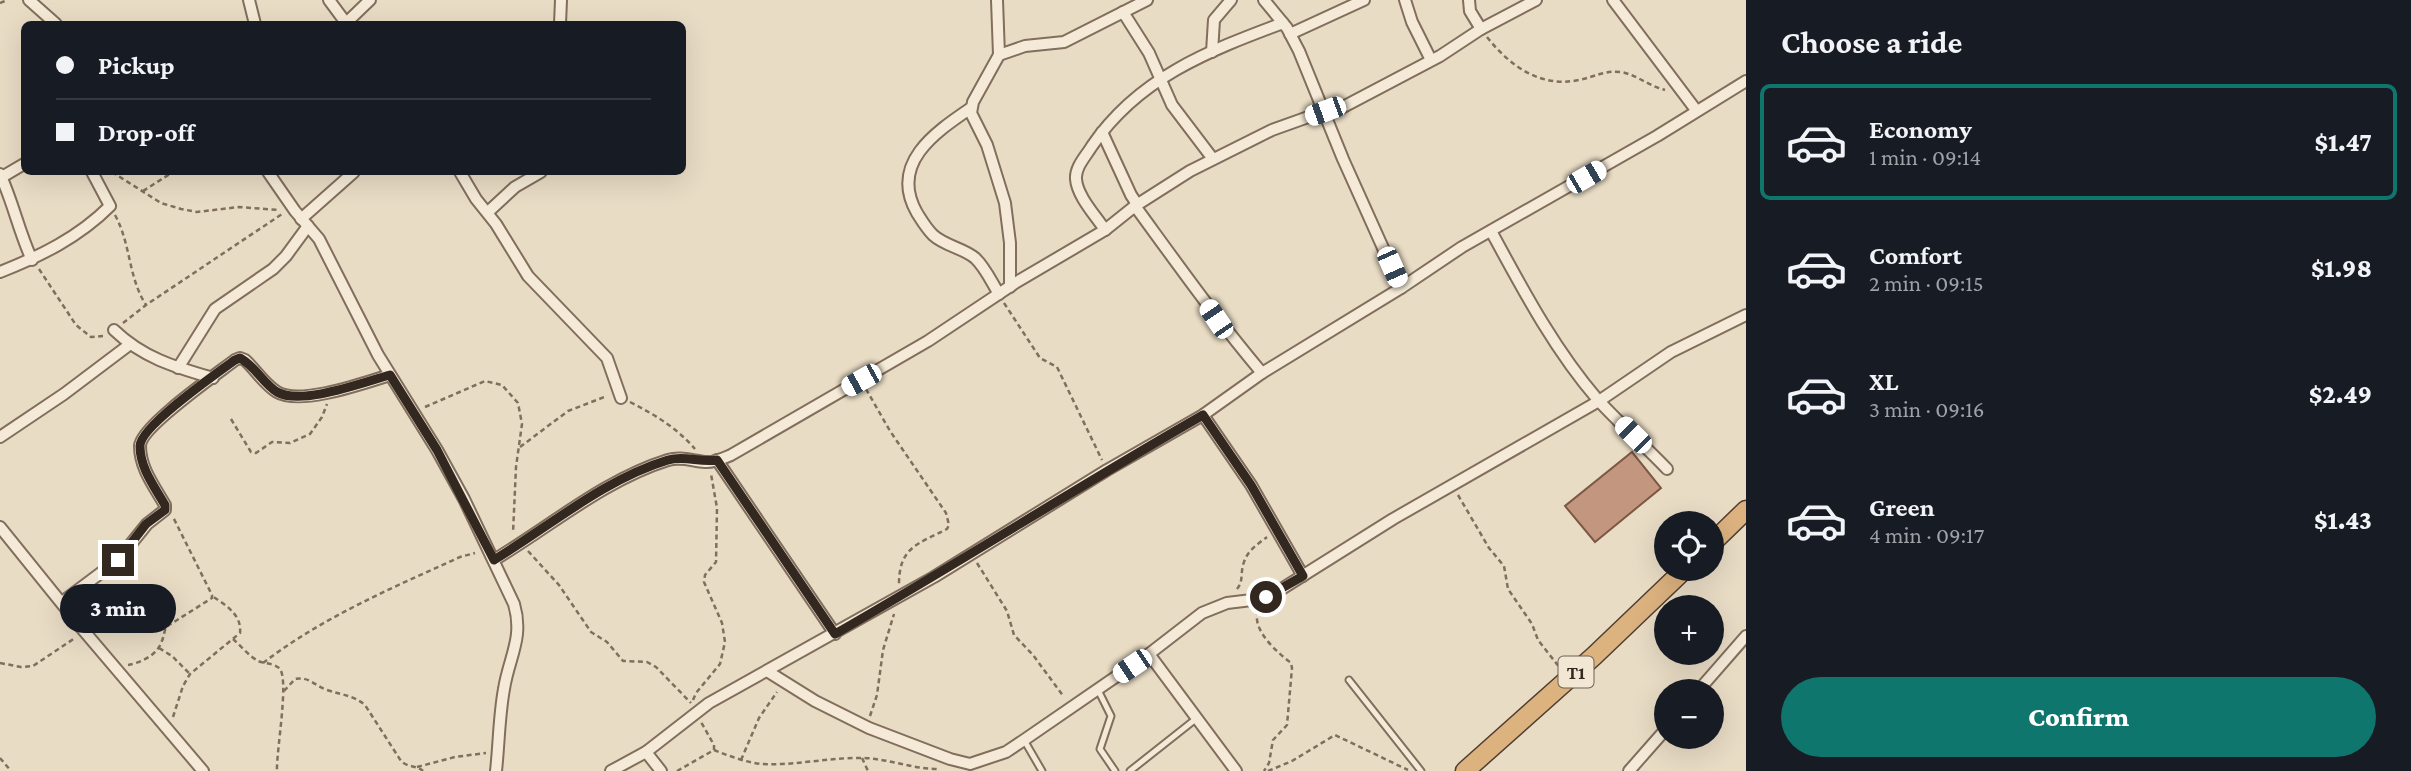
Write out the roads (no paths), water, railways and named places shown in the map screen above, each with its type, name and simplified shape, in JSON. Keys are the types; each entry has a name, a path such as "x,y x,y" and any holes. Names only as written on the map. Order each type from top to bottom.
{"highway":[{"path":"1724,531 1746,510"},
{"name":"T1","path":"1465,771 1672,581"}],"street":[{"path":"29,0 53,21"},
{"path":"249,0 254,21"},
{"path":"329,0 343,21"},
{"path":"348,21 370,0"},
{"path":"560,21 561,0"},
{"path":"997,0 999,55 971,108 942,126 912,166 907,188 909,198 925,227 936,237 975,258 999,294"},
{"path":"999,55 1037,44 1064,42 1147,0"},
{"path":"1212,52 1214,20 1231,0"},
{"path":"1264,0 1290,34 1401,288"},
{"path":"1290,34 1364,0"},
{"path":"1405,0 1412,22 1431,60"},
{"path":"1469,0 1480,29"},
{"path":"494,560 614,484 640,471 671,459 711,461 732,455 928,341 1010,287 1105,230 1136,205 1213,159 1272,130 1325,114 1431,60 1480,29 1536,0"},
{"path":"1613,0 1696,110"},
{"path":"1123,12 1149,53 1172,105 1186,127 1213,159"},
{"path":"1105,230 1077,188 1075,177 1102,132 1122,110 1160,78 1212,52 1283,23"},
{"path":"611,771 646,752 696,712 899,597 1107,470 1203,415 1262,373 1401,288 1462,247 1657,136 1746,81"},
{"path":"971,108 972,117 988,145 1008,216 1010,287"},
{"path":"1102,132 1136,205 1216,319 1262,373"},
{"path":"21,166 1,176 32,260"},
{"path":"0,272 32,260 74,235 110,205 94,175"},
{"path":"270,175 320,239 377,355 453,479 514,604 518,628 517,644 504,690 496,771"},
{"path":"178,368 215,309 273,269 286,256 305,223 351,175"},
{"path":"462,175 528,276 607,358 621,398"},
{"path":"488,212 515,187 536,175"},
{"path":"1492,231 1537,317 1559,349 1599,401 1667,469"},
{"path":"767,671 815,701 869,727 963,764 988,760 1024,740 1098,690 1202,613 1227,603 1272,595 1393,519 1599,401 1671,352 1746,315"},
{"path":"114,330 129,345 162,364 213,378"},
{"path":"0,437 64,394 129,345"},
{"path":"62,602 118,560 144,526 164,511 165,507 146,474 141,440 161,416 235,360 240,358 276,391 289,397 332,391 390,375"},
{"path":"1203,415 1251,485 1303,576"},
{"path":"711,461 835,634"},
{"path":"0,527 203,771"},
{"path":"1708,679 1746,636"},
{"path":"1149,654 1236,771"},
{"path":"1629,771 1654,743"},
{"path":"646,752 661,771"}],"lane":[{"path":"1349,680 1421,771"},
{"path":"1098,690 1111,716 1100,749 1115,771"},
{"path":"1130,771 1197,718"},
{"path":"1024,740 1042,771"}]}
